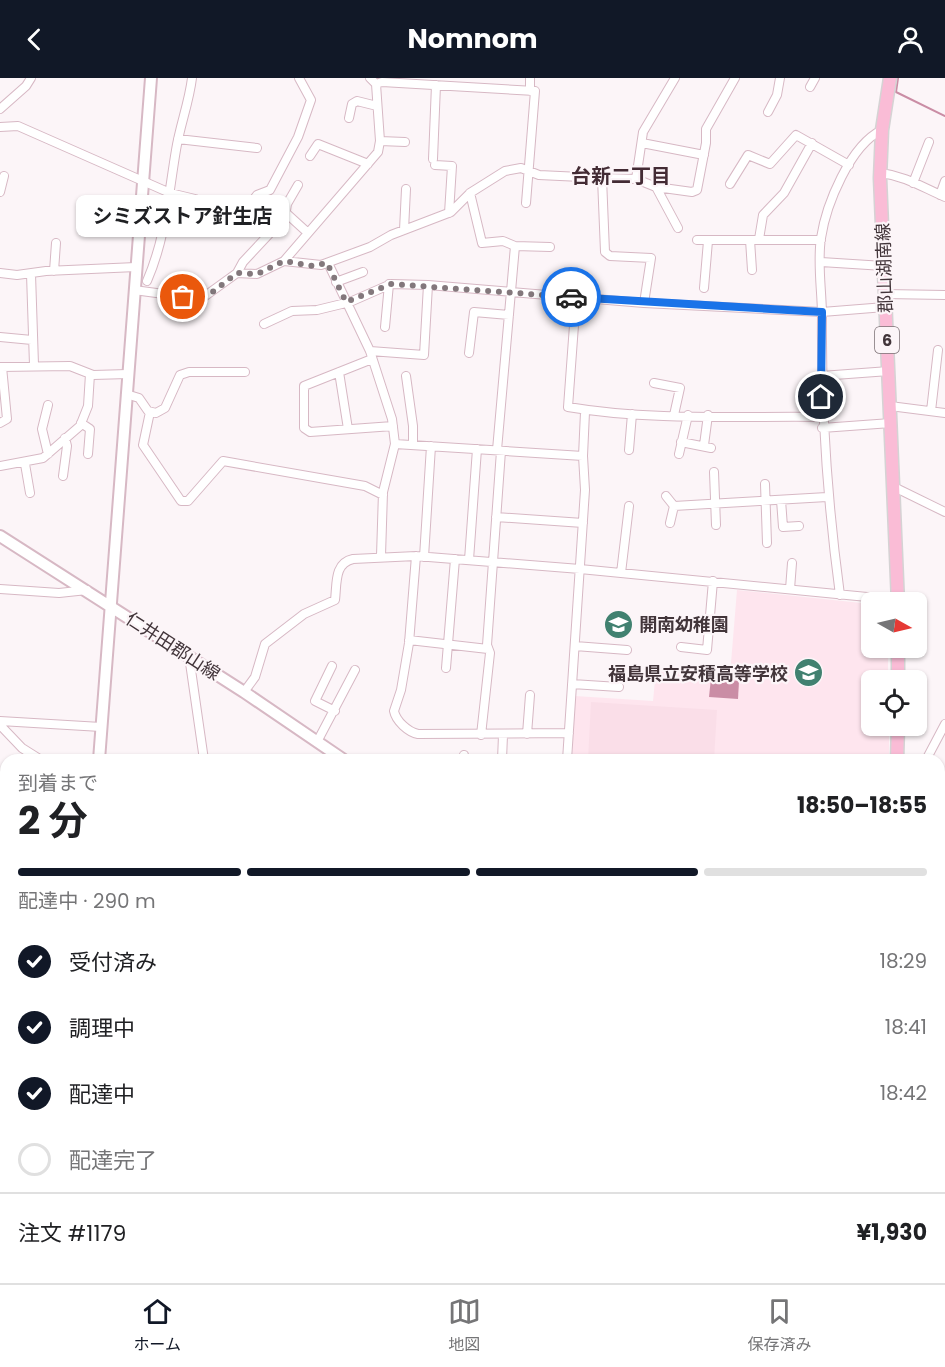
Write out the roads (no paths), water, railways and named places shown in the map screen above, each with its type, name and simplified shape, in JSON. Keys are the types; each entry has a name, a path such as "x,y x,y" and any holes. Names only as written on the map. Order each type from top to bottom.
{"main road":[{"name":"郡山湖南線","path":"890,78 882,130 881,173 898,592"},
{"path":"897,736 897,754"}],"street":[{"path":"0,109 26,87 31,78"},
{"path":"99,754 151,78"},
{"path":"147,281 163,238 178,139 189,107 192,78"},
{"path":"0,127 18,126 143,182 170,193 195,199 219,213 235,216 248,209 259,194 269,192 291,153 310,106 310,97 299,78"},
{"path":"530,78 530,91"},
{"path":"636,179 642,143 649,121 675,78"},
{"path":"284,261 313,266 370,247 404,230 449,213 471,192 505,171 516,168 539,175 636,179 656,187 695,192 704,155 706,129 735,78"},
{"path":"768,112 777,95 780,78"},
{"path":"810,87 815,78"},
{"path":"237,273 257,274 284,261 378,152 380,141 373,81 436,85 453,82 535,91 526,203"},
{"path":"436,85 434,162 452,166 449,213"},
{"path":"350,118 352,104 357,101 377,106"},
{"path":"840,595 827,497 822,428 821,240 829,202 849,165 873,134 882,130"},
{"path":"730,184 748,155 770,164 796,135 849,165"},
{"path":"178,139 257,148"},
{"path":"380,141 405,142"},
{"path":"913,183 929,142"},
{"path":"642,143 704,155"},
{"path":"759,239 763,215 784,193 812,143"},
{"path":"310,156 315,145 318,144 368,164"},
{"path":"881,173 902,175 913,183 942,196 945,181"},
{"path":"0,192 4,176"},
{"path":"602,178 605,252 610,256 651,258 644,303"},
{"path":"134,290 201,299 237,273 240,266 286,213 287,204 298,185"},
{"path":"656,187 678,228"},
{"path":"404,230 406,189"},
{"path":"471,192 482,243 503,241 515,246 550,247"},
{"path":"286,213 308,233"},
{"path":"697,240 821,240"},
{"path":"750,240 752,270"},
{"path":"704,288 708,241"},
{"path":"54,271 56,243"},
{"path":"482,735 499,450 515,246"},
{"path":"821,261 884,266"},
{"path":"327,263 371,355 393,426 395,444 383,495 381,556"},
{"path":"0,273 32,274 136,267"},
{"path":"336,282 363,272"},
{"path":"32,274 34,365"},
{"path":"264,324 292,311 319,309 346,302 389,284 428,285 644,303 822,312 885,307"},
{"path":"385,327 389,284"},
{"path":"393,426 310,432 304,428 304,386 339,372 371,355 424,355 428,285"},
{"path":"885,294 945,295"},
{"path":"576,298 568,407 585,412 632,414 822,417"},
{"path":"469,353 474,312 509,315"},
{"path":"0,337 32,340"},
{"path":"931,411 938,350"},
{"path":"0,423 7,419 1,367 34,365 76,367 90,374 128,374"},
{"path":"821,376 889,371"},
{"path":"126,394 139,398 150,412 156,413 165,408 180,375 189,372 245,372"},
{"path":"339,372 348,429"},
{"path":"0,466 25,464 43,458 81,423 88,406 90,374"},
{"path":"406,376 414,426 413,445"},
{"path":"654,382 680,388 674,415"},
{"path":"48,405 42,429 48,454"},
{"path":"890,406 945,413"},
{"path":"150,412 143,442 145,451 181,501 188,501 223,461 365,486 383,495"},
{"path":"567,754 585,490 583,456 585,412"},
{"path":"629,450 632,414"},
{"path":"679,454 688,415"},
{"path":"681,442 707,446 708,415"},
{"path":"81,423 90,429 88,454"},
{"path":"822,428 891,423"},
{"path":"63,476 67,446 65,438"},
{"path":"395,444 583,456"},
{"path":"431,446 409,640 401,690 394,711 397,719 416,734 569,733"},
{"path":"469,560 477,449"},
{"path":"25,464 30,493"},
{"path":"714,472 716,525"},
{"path":"765,484 767,543"},
{"path":"894,487 945,512"},
{"path":"666,496 674,506"},
{"path":"674,506 827,497"},
{"path":"781,500 783,527 800,525"},
{"path":"621,573 629,506"},
{"path":"670,523 674,506"},
{"path":"496,518 583,523"},
{"name":"仁井田郡山線","path":"0,536 189,656 335,754"},
{"path":"244,692 255,677 265,644 304,614 335,600 339,569 342,563 381,556 420,556 580,569 861,597"},
{"path":"446,668 455,559"},
{"path":"790,589 792,563"},
{"path":"681,647 707,650 712,581"},
{"path":"0,589 59,593 87,590"},
{"path":"409,640 488,649"},
{"path":"575,646 627,650"},
{"path":"189,656 203,754"},
{"path":"332,666 315,701 335,711"},
{"path":"317,742 355,670"},
{"path":"572,684 619,687"},
{"path":"526,734 530,695"},
{"path":"0,723 101,727"},
{"path":"0,723 22,748 32,754"},
{"path":"930,754 941,740 945,724"},
{"path":"502,754 503,735"}],"waterway":[{"path":"898,78 896,92 945,116"}],"place":[{"name":"シミズストア針生店","path":"183,297"},
{"name":"開南幼稚園","path":"618,624"},
{"name":"福島県立安積高等学校","path":"809,673"}],"district":[{"name":"台新二丁目","path":"621,176"}]}
